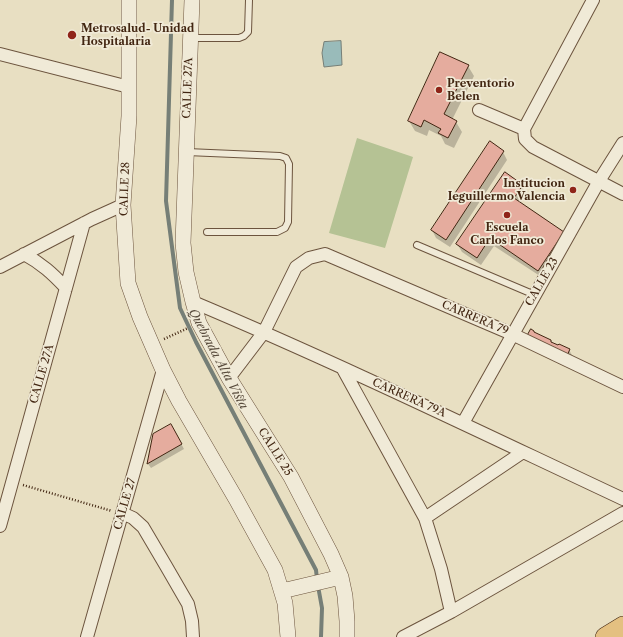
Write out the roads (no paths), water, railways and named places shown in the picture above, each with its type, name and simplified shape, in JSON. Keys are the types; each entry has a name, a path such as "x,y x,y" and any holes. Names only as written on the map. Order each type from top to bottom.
{"main road":[{"path":"605,637 623,626"}],"street":[{"name":"CALLE 28","path":"129,0 129,116 122,205 128,283 140,317 163,370"},
{"name":"CALLE 27A","path":"186,272 183,243 192,0"},
{"path":"525,134 593,0"},
{"path":"0,54 129,87"},
{"path":"479,110 525,134 533,147 623,194"},
{"name":"CALLE 23","path":"463,423 512,334 623,143"},
{"path":"0,267 122,205"},
{"name":"CALLE 27A","path":"0,526 84,223"},
{"path":"24,254 47,269 66,288"},
{"name":"CARRERA 79","path":"264,332 296,268 310,258 325,254 512,334 623,387"},
{"name":"CALLE 25","path":"186,272 192,302 199,323 229,378 291,477 331,554 341,577 345,596 347,637"},
{"name":"CARRERA 79A","path":"192,302 264,332 463,423 623,499"},
{"path":"229,378 264,332"},
{"path":"343,369 424,518 442,570 451,612"},
{"path":"163,370 179,401 263,546 275,570 286,603 288,637"},
{"name":"CALLE 27","path":"87,637 163,370"},
{"path":"424,518 523,452"},
{"path":"122,513 133,518 142,528 188,604 192,621 193,637"},
{"path":"403,637 451,612 623,513"},
{"path":"282,591 341,577"}],"lane":[{"path":"190,38 240,38 244,36 248,32 250,0"},
{"path":"187,152 280,156 286,158 289,164 288,222 285,228 278,232 207,232"},
{"path":"417,245 535,295"}],"water":[{"path":"341,41 342,65 324,67 322,53 324,42"}],"waterway":[{"name":"Quebrada Alta Vista","path":"172,0 166,201 180,308 196,342 316,570 317,579"},
{"name":"Quebrada Alta Vista","path":"318,586 322,608 321,637"}],"place":[{"name":"Metrosalud- Unidad Hospitalaria","path":"72,35"},
{"name":"Preventorio Belen","path":"439,90"},
{"name":"Institucion Ieguillermo Valencia","path":"573,190"},
{"name":"Escuela Carlos Fanco","path":"507,215"}]}
